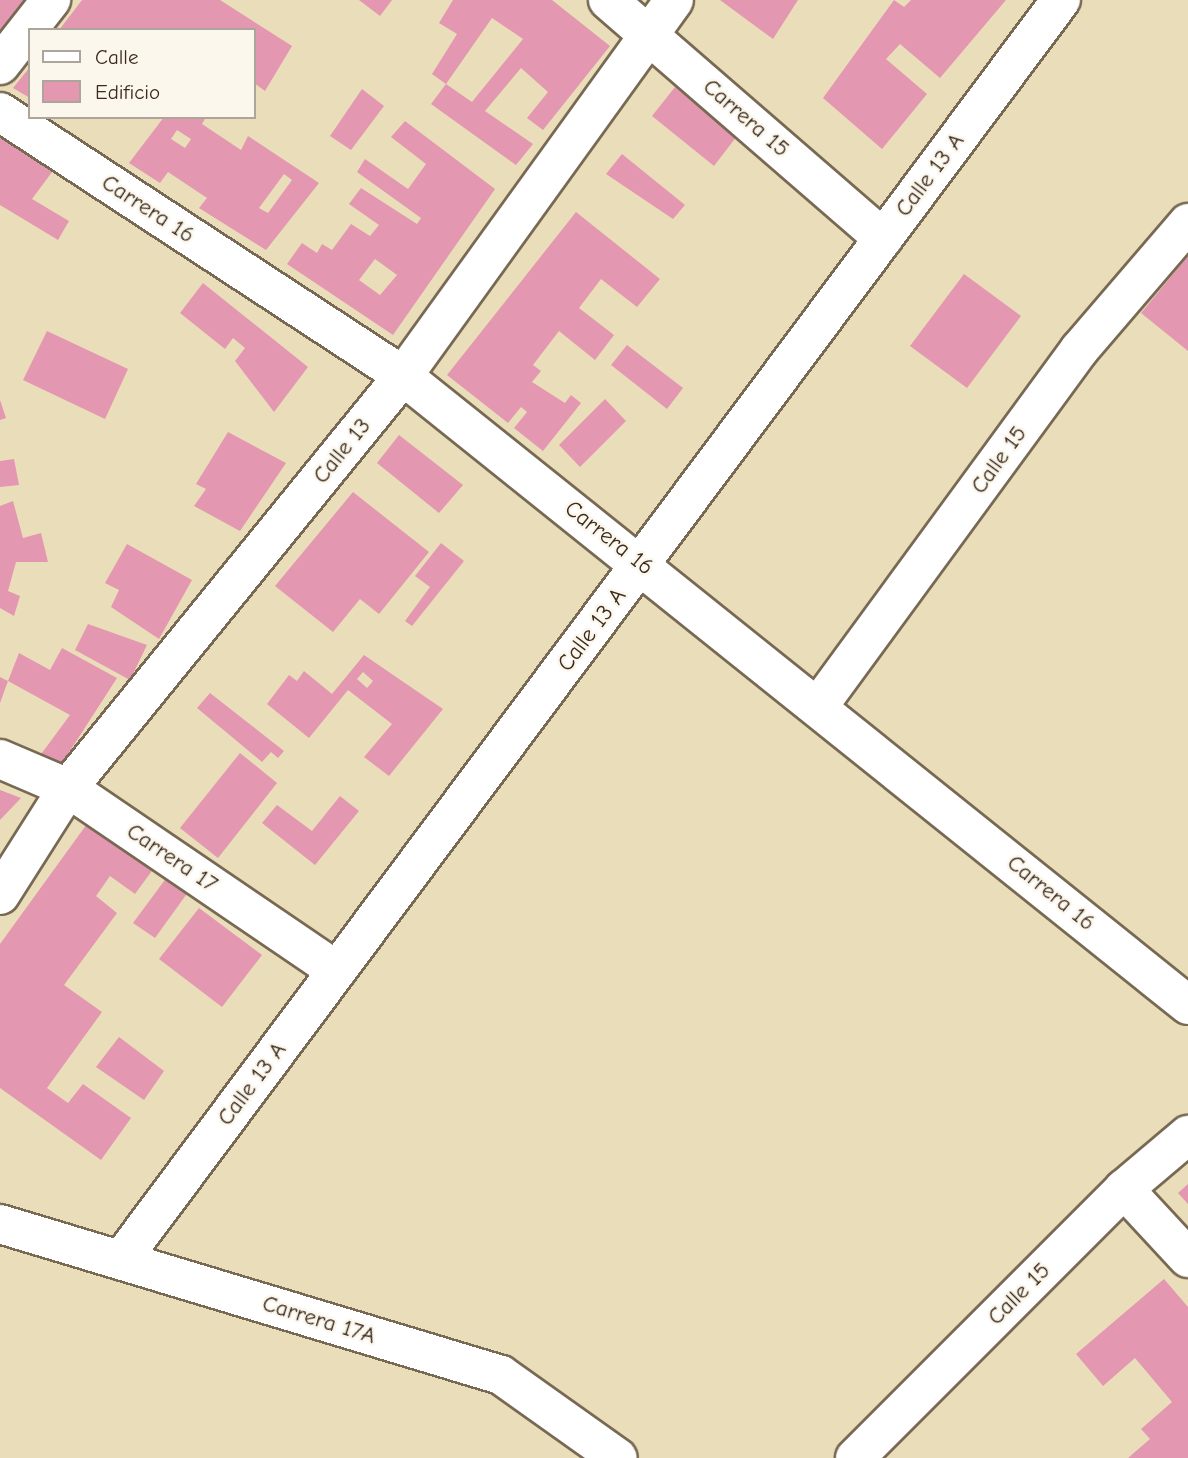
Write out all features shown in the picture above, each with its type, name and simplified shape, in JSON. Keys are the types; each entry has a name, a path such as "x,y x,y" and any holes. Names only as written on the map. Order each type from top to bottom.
{"street":[{"path":"29,28 51,0"},
{"name":"Carrera 15","path":"608,0 883,238"},
{"name":"Calle 13","path":"0,895 68,788 403,376 648,32 674,0"},
{"name":"Calle 13 A","path":"121,1260 1061,0"},
{"path":"0,65 28,29"},
{"name":"Carrera 16","path":"0,112 403,376 820,704 1188,1005"},
{"name":"Calle 15","path":"820,704 1080,349 1188,223"},
{"name":"Carrera 17","path":"0,759 68,788 337,971"},
{"name":"Calle 15","path":"855,1458 1124,1189 1188,1135"},
{"path":"1124,1189 1188,1258"},
{"name":"Carrera 17A","path":"0,1224 501,1375 618,1458"}],"building":[{"path":"0,0 25,0 0,34"},
{"path":"82,0 220,0 292,46 265,91 256,84 256,28 61,28"},
{"path":"359,0 392,0 380,16"},
{"path":"453,0 552,0 610,46 543,130 527,118 548,92 521,68 485,111 533,144 516,165 431,104 446,84 432,74 457,34 439,23","holes":["492,18 523,39 472,102 446,84"]},
{"path":"720,0 798,0 773,39"},
{"path":"894,0 904,7 911,0 1006,0 940,78 900,44 886,59 927,94 882,149 823,98"},
{"path":"28,69 28,97 13,88"},
{"path":"675,87 737,136 714,166 652,116"},
{"path":"362,89 384,106 351,150 330,136"},
{"path":"162,119 205,119 202,124 241,150 248,136 319,183 266,250 199,208 207,198 168,172 160,183 129,163","holes":["177,130 191,139 185,148 171,139","284,174 292,180 268,213 259,208"]},
{"path":"405,121 495,189 393,335 287,264 302,243 317,253 322,244 332,250 351,224 370,236 379,225 349,204 361,188 417,224 421,218 357,172 365,159 408,189 426,164 391,137","holes":["375,259 397,275 380,295 359,280"]},
{"path":"0,131 58,164 32,199 69,221 58,240 0,205"},
{"path":"622,154 685,205 673,219 606,174"},
{"path":"576,212 660,279 637,307 601,279 579,308 614,335 595,360 559,331 533,365 541,371 532,382 565,403 571,395 581,403 543,451 514,428 527,412 521,407 508,423 447,375"},
{"path":"1188,256 1188,351 1141,313"},
{"path":"964,274 1021,316 967,388 910,346"},
{"path":"203,283 308,367 274,412 235,361 245,348 233,338 225,349 180,313"},
{"path":"47,331 128,369 105,419 23,380"},
{"path":"627,345 683,388 667,409 611,365"},
{"path":"605,399 626,421 580,467 559,445"},
{"path":"0,400 6,418 0,420"},
{"path":"228,432 286,463 240,531 194,506 206,489 196,484"},
{"path":"399,435 463,485 439,513 377,463"},
{"path":"14,459 19,485 0,487 0,461"},
{"path":"353,492 429,552 379,614 360,599 333,632 275,586"},
{"path":"13,501 23,538 41,533 48,562 16,562 8,591 20,596 14,616 0,608 0,506"},
{"path":"441,543 464,561 412,626 405,621 430,587 415,576"},
{"path":"127,544 192,580 159,639 111,607 119,590 105,583"},
{"path":"88,624 147,645 130,680 75,650"},
{"path":"62,648 117,678 57,771 36,761 70,715 8,681 19,653 50,670"},
{"path":"364,655 443,709 389,776 364,757 392,724 348,690 309,738 267,704 289,675 297,681 304,671 332,694","holes":["363,672 373,681 367,688 357,679"]},
{"path":"0,677 8,681 0,703"},
{"path":"210,693 284,751 278,758 271,752 262,762 197,708"},
{"path":"240,753 277,783 218,858 180,828"},
{"path":"0,790 21,798 0,820"},
{"path":"340,796 359,811 315,865 262,823 277,805 312,831"},
{"path":"92,817 157,864 135,894 110,876 96,896 117,913 64,985 102,1012 47,1088 68,1103 83,1084 131,1118 101,1160 0,1088 0,944"},
{"path":"170,873 191,888 155,938 133,923"},
{"path":"199,908 262,955 222,1007 159,959"},
{"path":"119,1037 164,1071 144,1100 96,1067"},
{"path":"1188,1184 1188,1204 1178,1193"},
{"path":"1164,1279 1188,1307 1188,1458 1128,1458 1150,1439 1141,1429 1172,1402 1135,1358 1103,1386 1076,1354"}]}
